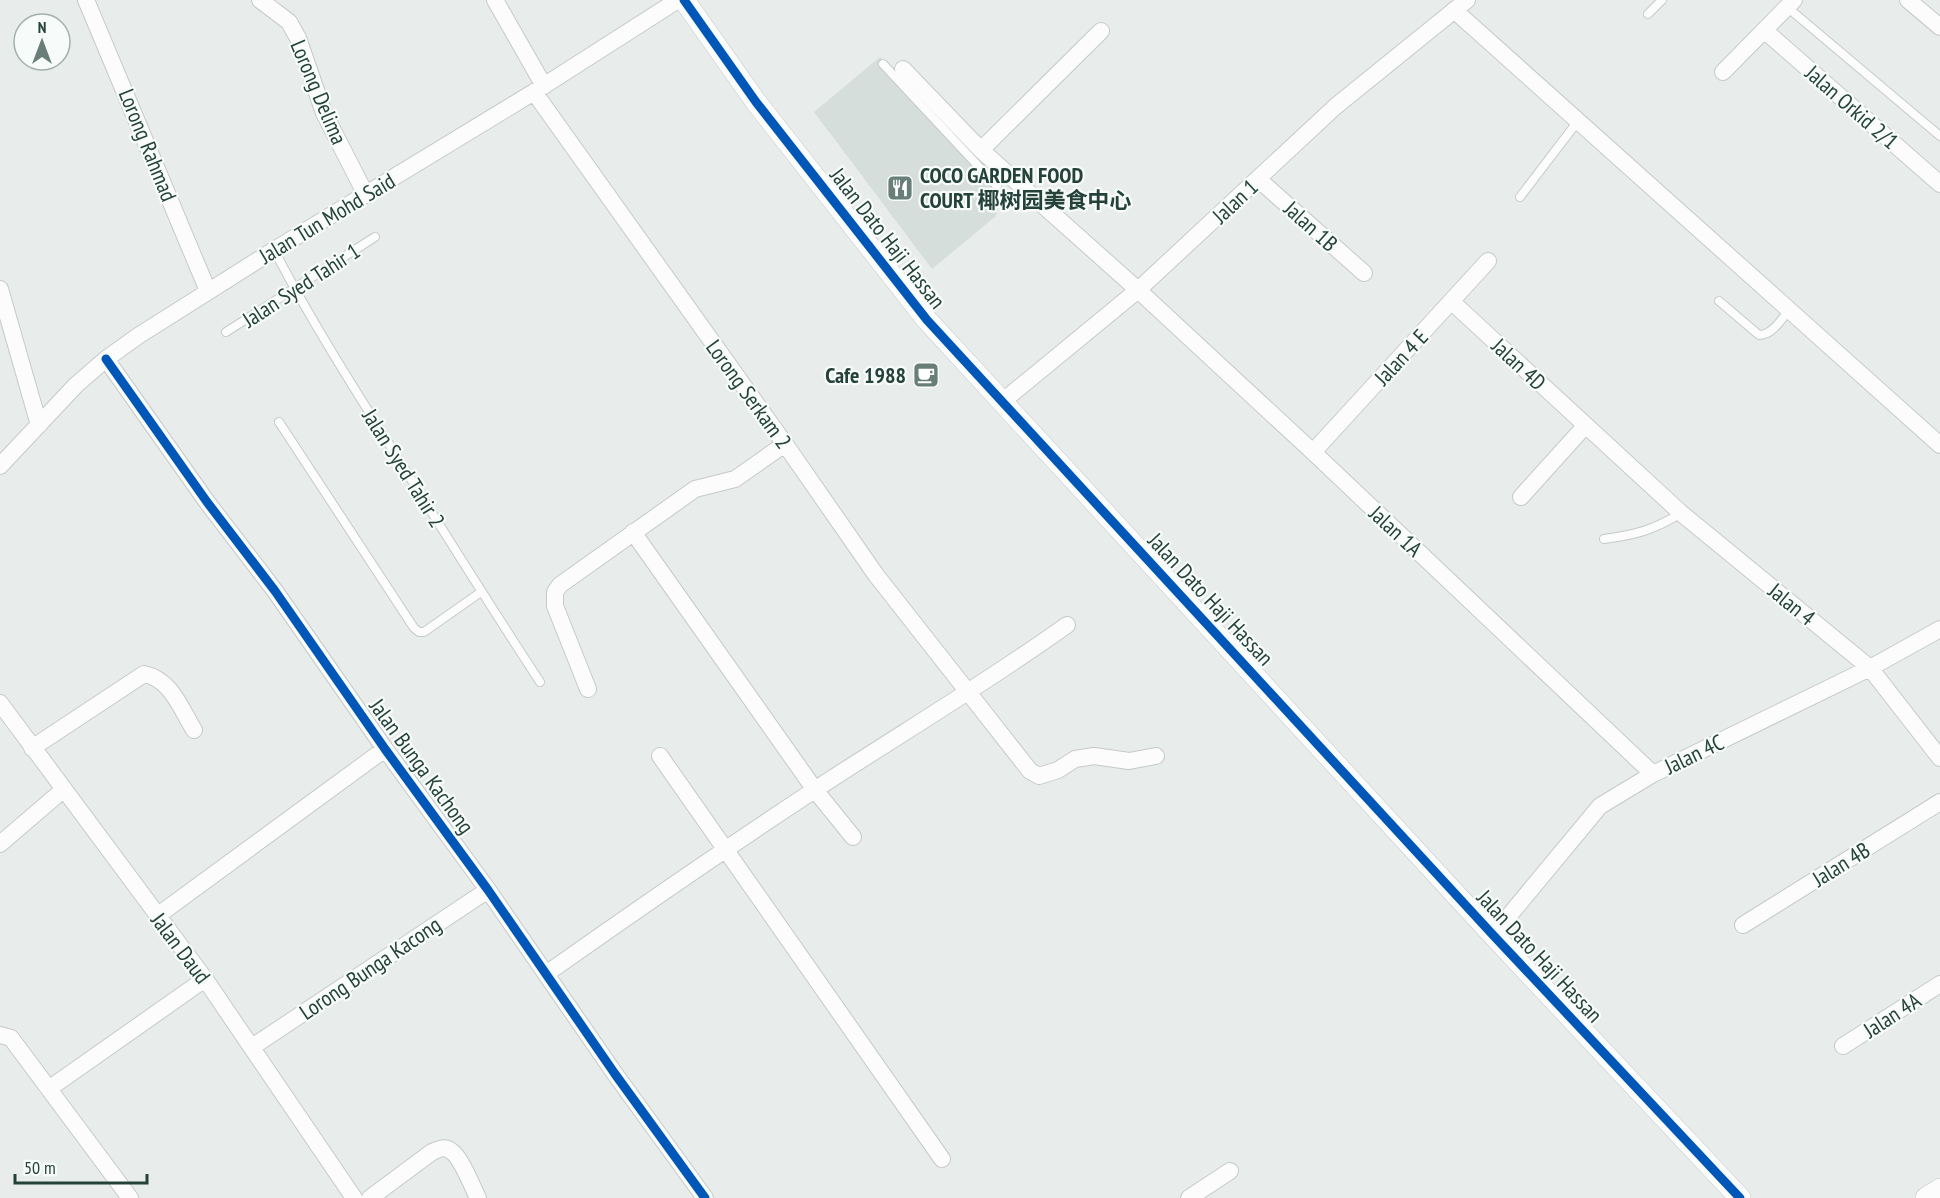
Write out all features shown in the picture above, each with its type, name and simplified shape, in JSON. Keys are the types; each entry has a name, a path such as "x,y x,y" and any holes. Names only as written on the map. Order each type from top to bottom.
{"street":[{"name":"Lorong Rahmad","path":"86,0 208,291"},
{"name":"Lorong Delima","path":"260,0 289,22 298,38 324,113 366,195"},
{"name":"Lorong Serkam 2","path":"495,0 539,89 785,444 876,575 1030,771 1039,776 1058,770 1075,759 1094,756 1129,761 1156,756"},
{"name":"Jalan Tun Mohd Said","path":"0,466 76,385 138,336 274,250 539,89 678,0"},
{"name":"Jalan Dato Haji Hassan","path":"684,0 756,102 897,285 962,359 1492,935 1740,1198"},
{"path":"1908,0 1940,27"},
{"path":"1724,72 1790,4"},
{"name":"Jalan 1","path":"1003,401 1138,290 1336,106 1460,5"},
{"path":"1460,5 1578,121 1940,446"},
{"name":"Jalan Orkid 2/1","path":"1764,30 1940,184"},
{"path":"981,150 1101,31"},
{"name":"Jalan 1A","path":"903,69 928,103 1138,290 1653,774"},
{"name":"Jalan 1B","path":"1258,179 1364,273"},
{"name":"Jalan 4 E","path":"1313,452 1488,261"},
{"path":"0,289 39,425"},
{"name":"Jalan 4D","path":"1452,302 1627,465"},
{"name":"Jalan Bunga Kachong","path":"106,359 207,502 275,591 705,1198"},
{"path":"1521,497 1585,426"},
{"path":"588,689 555,606 555,592 560,585 694,489 735,479 785,444"},
{"name":"Jalan 4","path":"1627,465 1681,513 1870,668 1940,758"},
{"path":"633,532 815,790 853,837"},
{"path":"546,974 645,904 815,790 969,693 1067,625"},
{"name":"Jalan 4C","path":"1492,935 1600,806 1653,774 1870,668 1940,629"},
{"path":"32,748 144,674 154,676 168,687 194,730"},
{"name":"Jalan Daud","path":"0,703 205,979 354,1198"},
{"path":"158,916 385,749"},
{"path":"660,756 942,1158"},
{"path":"0,844 63,790"},
{"name":"Jalan 4B","path":"1743,925 1940,802"},
{"name":"Lorong Bunga Kacong","path":"252,1047 488,890"},
{"path":"50,1088 205,979"},
{"name":"Jalan 4A","path":"1843,1046 1940,984"},
{"path":"0,1035 10,1038 50,1088 130,1198"},
{"path":"370,1198 432,1152 441,1148 450,1149 457,1157 478,1198"},
{"path":"1189,1198 1230,1171"},
{"path":"1926,1198 1940,1189"}],"lane":[{"path":"1648,14 1662,0"},
{"path":"1790,4 1940,136"},
{"path":"883,64 928,103 998,186"},
{"path":"1520,196 1578,121"},
{"name":"Jalan Syed Tahir 1","path":"226,332 375,237"},
{"name":"Jalan Syed Tahir 2","path":"274,250 294,289 481,592 540,682"},
{"path":"1719,301 1759,335 1766,335 1789,310"},
{"path":"279,422 414,628 419,632 424,632 481,592"},
{"path":"1604,539 1631,536 1646,531 1660,526 1681,513"}],"shaded area":[{"path":"880,57 1002,186 996,216 932,269 814,112"}],"cycle path":[{"path":"684,0 756,102 927,320 1493,935 1740,1198"},
{"path":"106,359 207,502 275,591 705,1198"}],"place":[{"name":"COCO GARDEN FOOD COURT 椰树园美食中心","path":"900,188"},
{"name":"Cafe 1988","path":"926,375"}]}
